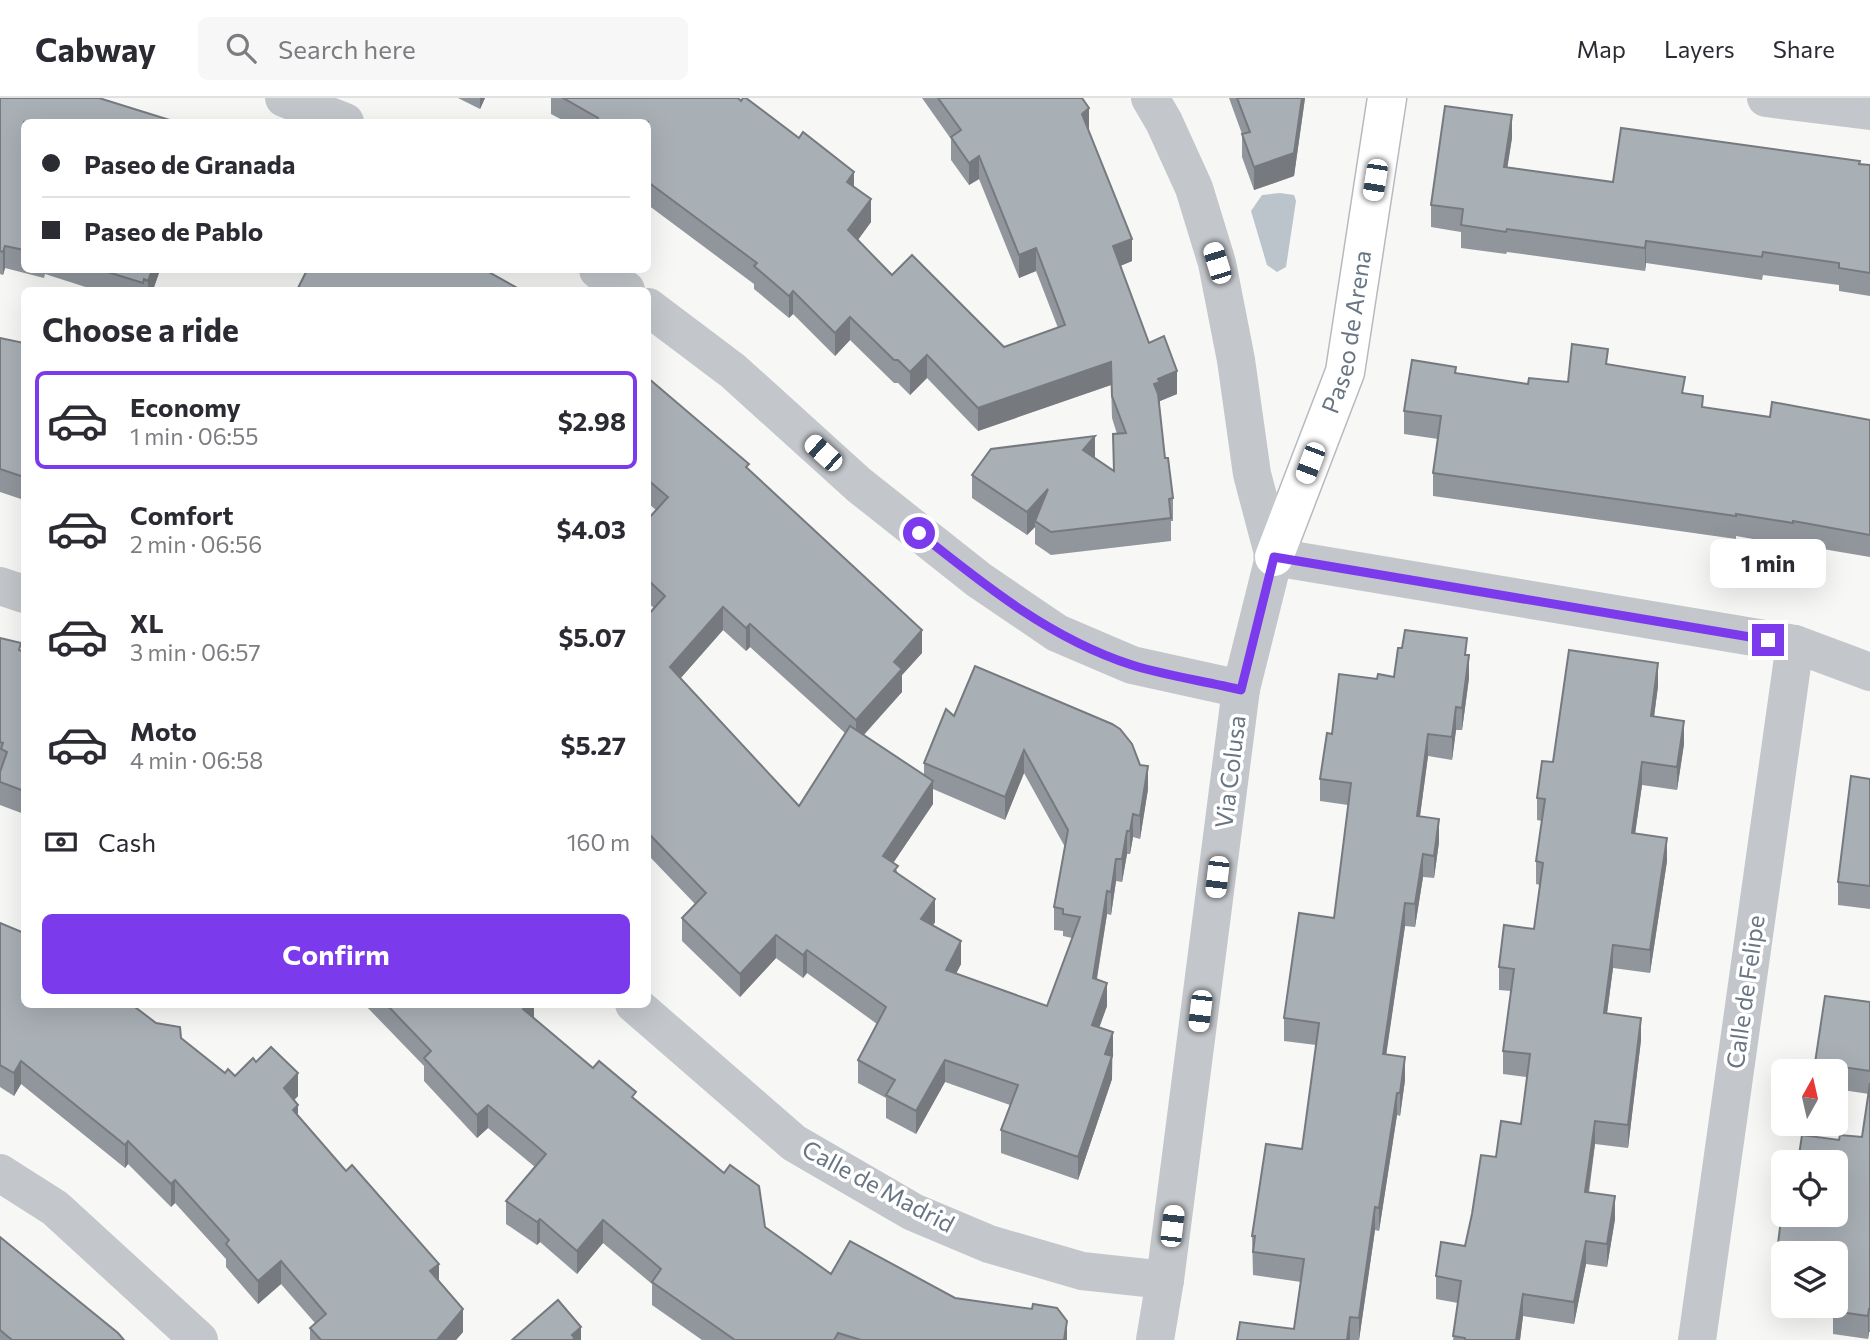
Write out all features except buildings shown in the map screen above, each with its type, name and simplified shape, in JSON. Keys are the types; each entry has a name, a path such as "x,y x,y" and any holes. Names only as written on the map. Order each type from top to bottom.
{"street":[{"path":"284,98 337,119"},
{"name":"Via Colusa","path":"1150,98 1194,188 1217,263 1236,360 1251,474 1274,557 1241,690 1166,1280 1155,1340"},
{"name":"Paseo de Arena","path":"1274,557 1345,372 1387,98"},
{"path":"1766,98 1870,111"},
{"path":"601,273 622,287"},
{"path":"651,309 733,371 870,494 979,580 1057,633 1132,665 1241,690"},
{"path":"1274,557 1795,644 1870,672"},
{"path":"0,586 21,593"},
{"name":"Calle de Felipe","path":"1697,1340 1795,644"},
{"name":"Calle de Madrid","path":"639,1008 794,1143 913,1212 989,1244 1082,1271 1166,1280"},
{"path":"0,1173 55,1208 199,1340"}],"shaded area":[{"path":"1262,195 1294,195 1296,201 1286,267 1277,272 1267,265 1251,211"}],"route":[{"path":"919,533 979,580 1057,633 1132,665 1241,690 1274,557 1768,640"}]}
